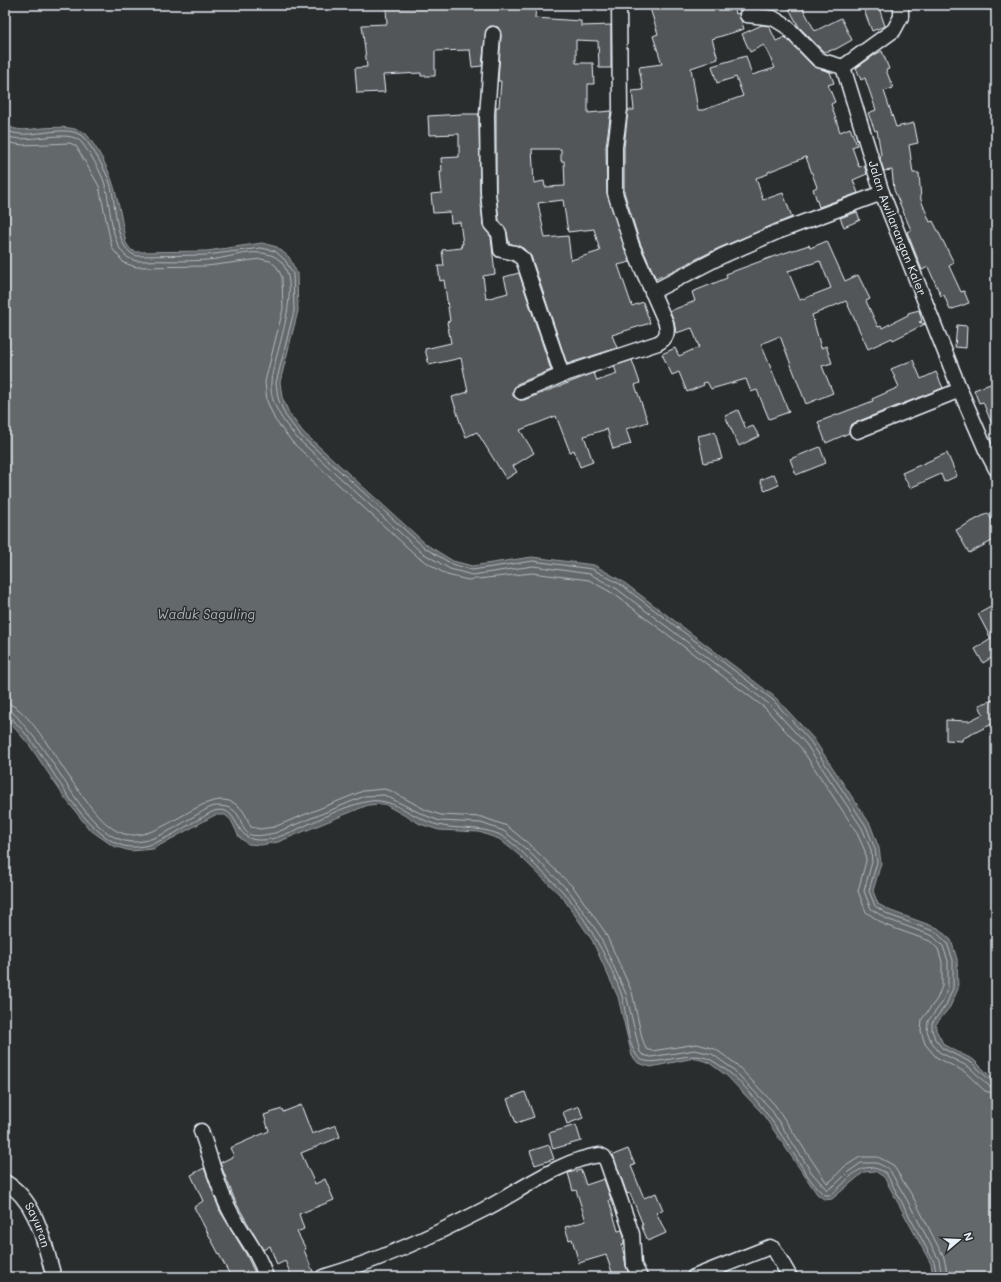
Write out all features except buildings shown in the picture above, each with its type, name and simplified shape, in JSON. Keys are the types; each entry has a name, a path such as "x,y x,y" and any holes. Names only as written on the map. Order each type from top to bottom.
{"street":[{"path":"521,392 562,375 664,340 668,332 666,323 632,246 616,193 615,147 620,109 619,5"},
{"path":"747,15 773,18 786,26 819,60 843,66 894,30 901,17 900,5"},
{"path":"493,34 487,115 488,192 491,224 499,234 501,250 515,253 523,259 562,375"},
{"name":"Jalan Awilarangan Kaler","path":"843,66 882,193 960,390 986,450 996,468"},
{"path":"652,292 722,256 777,232 882,193"},
{"path":"857,431 960,390"},
{"path":"201,1130 227,1205 239,1227 256,1250 266,1277"},
{"path":"323,1277 385,1257 483,1210 571,1162 600,1155 604,1157 607,1162 632,1234 634,1265 640,1277"},
{"name":"Sayuran","path":"5,1182 21,1195 33,1212 54,1277"},
{"path":"694,1277 770,1247 774,1249 790,1277"}],"water":[{"name":"Waduk Saguling","path":"5,124 14,129 28,130 53,127 70,128 86,134 101,157 112,181 119,205 126,243 131,250 137,252 207,251 262,243 277,247 289,257 297,273 298,311 280,382 282,397 289,413 303,432 427,545 453,561 472,566 532,557 594,565 622,581 775,697 813,738 870,824 879,848 881,863 873,891 878,904 891,911 938,928 951,940 957,959 958,989 950,1007 936,1024 936,1030 944,1045 974,1060 996,1082 996,1277 933,1277 931,1264 884,1177 875,1171 864,1172 832,1199 825,1200 817,1194 762,1113 727,1076 708,1062 694,1058 651,1067 638,1063 632,1056 618,997 592,940 563,898 520,856 499,839 479,832 439,830 420,824 384,804 368,805 278,842 261,845 248,844 239,837 231,820 225,815 215,815 153,849 131,851 113,846 89,829 65,798 30,746 5,717"}]}
